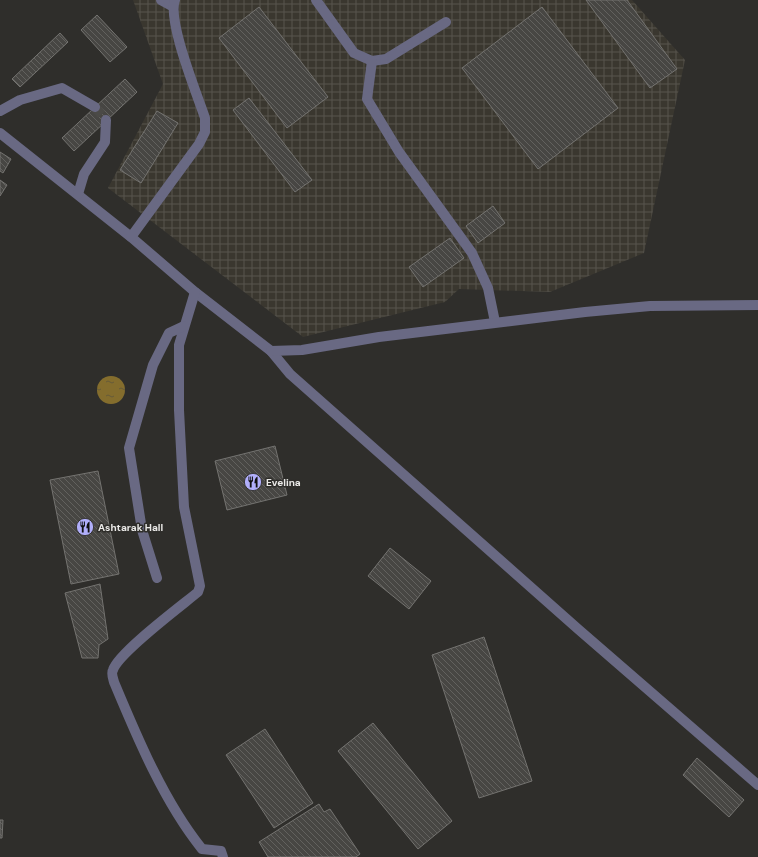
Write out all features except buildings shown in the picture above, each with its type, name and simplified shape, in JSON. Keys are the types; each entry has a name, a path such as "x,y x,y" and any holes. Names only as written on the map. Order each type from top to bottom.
{"street":[{"path":"131,237 199,144 205,132 205,118 175,25 173,3 161,0"},
{"path":"316,0 354,53 372,61 386,59 446,22"},
{"path":"372,61 367,99 399,152 472,253 488,288 495,322"},
{"path":"0,111 20,100 62,88 95,107"},
{"path":"78,194 84,174 105,142 106,120"},
{"path":"0,133 131,237 195,292 271,351 290,374 578,629 758,785"},
{"path":"195,292 178,345 179,410 184,500 200,586 198,592 137,643 115,665 112,671 114,682 142,748 189,833 202,849 221,851 223,857"},
{"path":"271,351 302,350 495,322 585,312 650,306 758,305"},
{"path":"157,578 142,530 129,448 153,365 169,333 184,326"}],"shaded area":[{"path":"133,0 632,0 685,60 644,253 550,292 459,289 445,302 303,337 108,188 163,84"}],"water":[{"path":"111,376 121,380 125,390 121,400 111,404 101,400 97,390 101,380"}],"tunnel":[{"path":"95,107 106,120"}],"place":[{"name":"Evelina","path":"253,482"},
{"name":"Ashtarak Hall","path":"85,527"}]}
